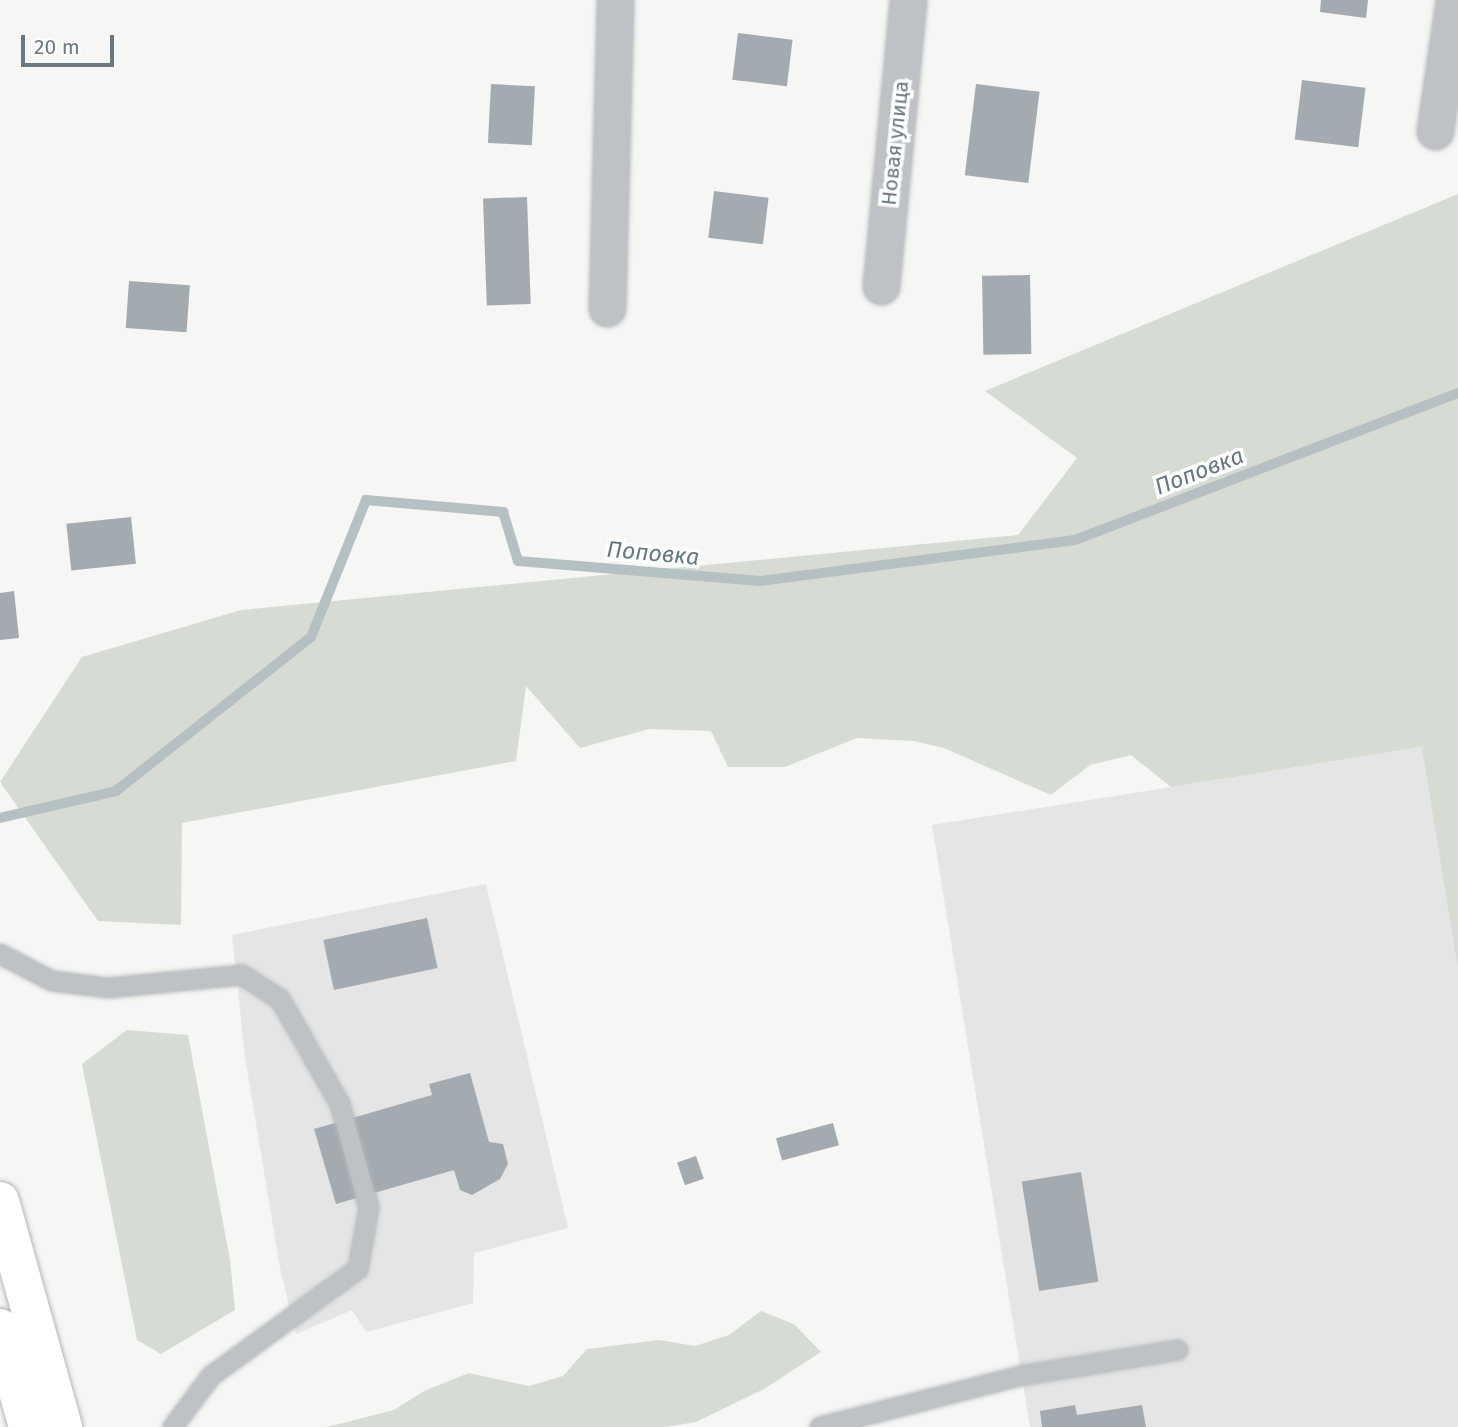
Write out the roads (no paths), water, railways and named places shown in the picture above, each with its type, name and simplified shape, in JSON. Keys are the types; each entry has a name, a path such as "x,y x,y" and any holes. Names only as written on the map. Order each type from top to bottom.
{"main road":[{"path":"0,1201 63,1427"},
{"path":"0,1328 22,1422"}],"street":[{"path":"607,308 615,0"},
{"name":"Новая улица","path":"881,286 908,0"},
{"path":"1436,131 1454,0"}],"lane":[{"path":"0,954 52,981 108,988 242,975 280,999 340,1104 369,1208 358,1269 211,1376 173,1427"},
{"path":"820,1427 1020,1376 1178,1350"}],"waterway":[{"name":"Поповка","path":"0,818 116,791 311,637 366,500 503,512 518,561 760,581 1075,540 1458,393"}]}
